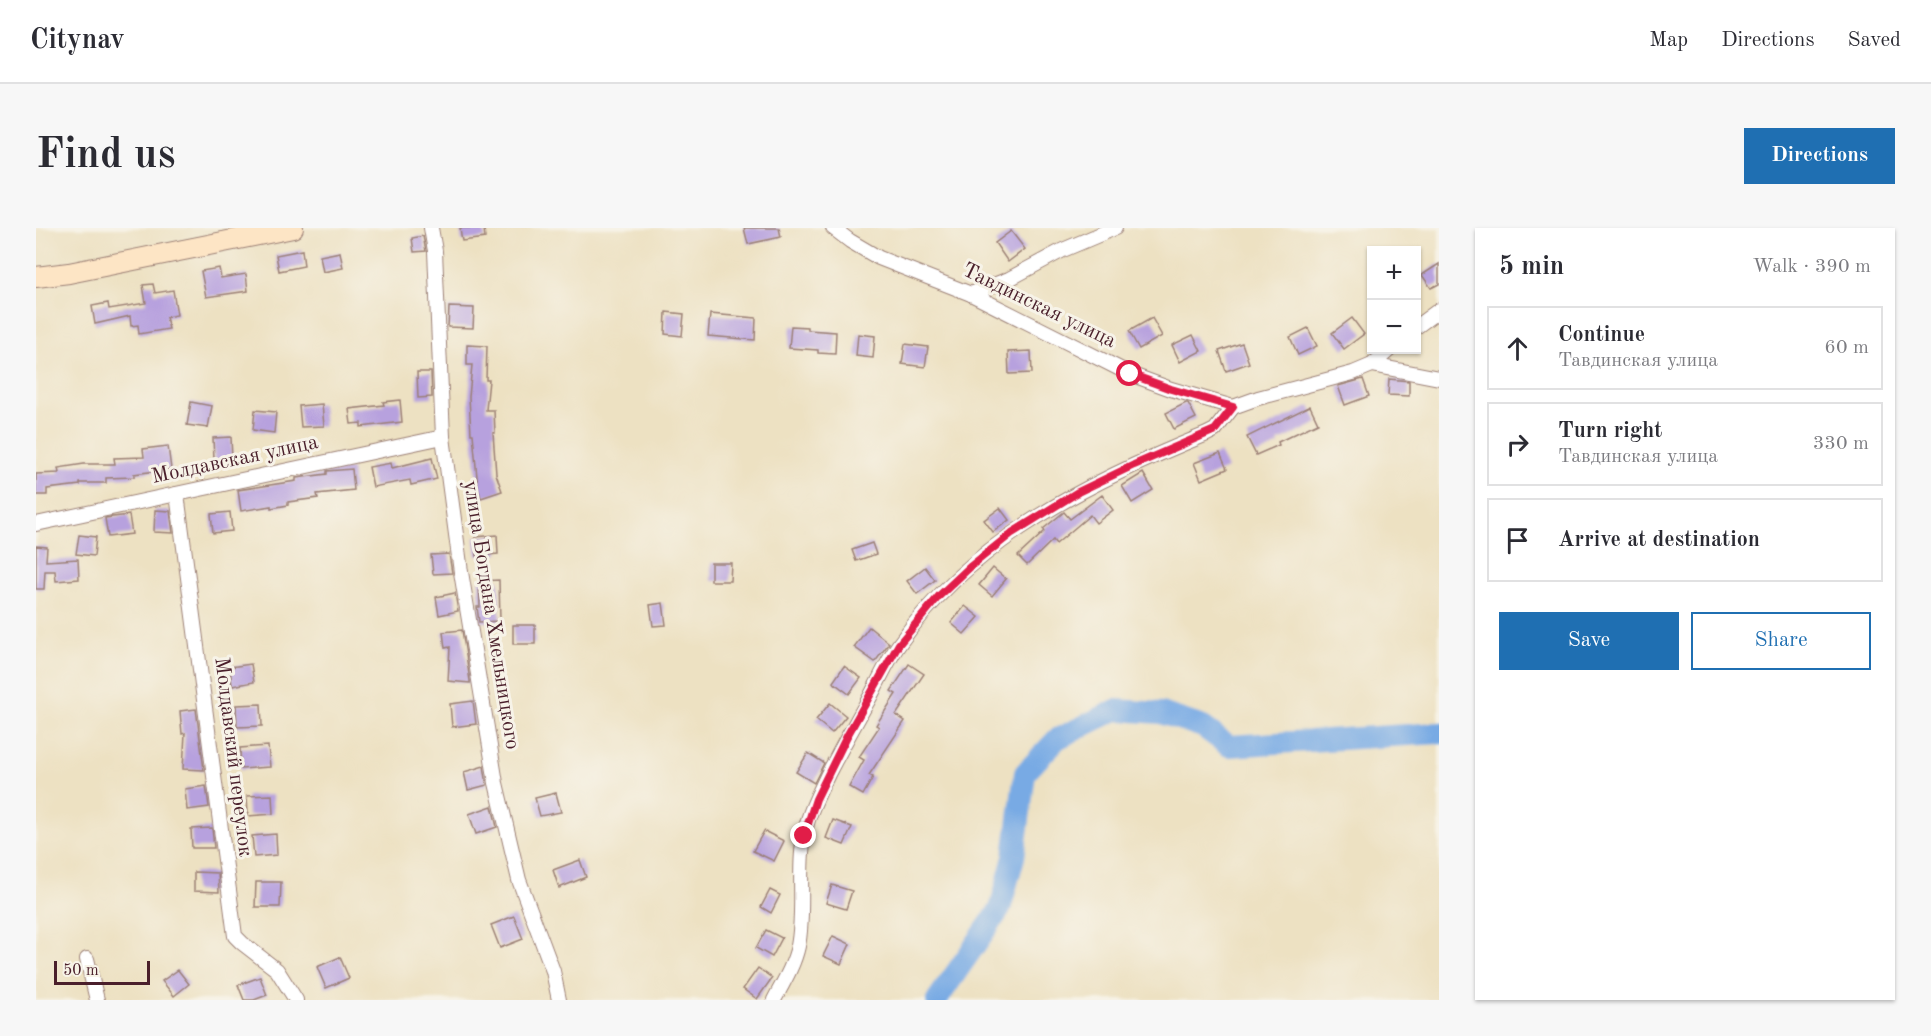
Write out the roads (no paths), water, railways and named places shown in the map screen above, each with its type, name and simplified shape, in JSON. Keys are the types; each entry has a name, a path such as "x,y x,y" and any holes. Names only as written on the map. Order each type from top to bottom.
{"street":[{"path":"36,277 69,273 292,228"},
{"name":"улица Богдана Хмельницкого","path":"431,228 435,251 443,437 461,572 496,783 519,880 553,971 560,1000"},
{"name":"Тавдинская улица","path":"833,228 879,258 971,294 1130,374 1233,407"},
{"path":"971,294 1009,279 1063,250 1114,228"},
{"path":"1421,323 1439,310"},
{"path":"774,1000 797,948 801,914 804,836 816,799 847,736 899,644 939,596 971,566 1012,533 1078,492 1215,430 1233,407 1258,398 1353,373 1372,365 1384,354"},
{"path":"1372,365 1439,378"},
{"name":"Молдавская улица","path":"36,524 443,437"},
{"name":"Молдавский переулок","path":"177,494 235,936 277,970 296,1000"},
{"path":"87,958 96,1000"}],"waterway":[{"path":"937,1000 1000,909 1014,857 1025,773 1057,739 1116,710 1161,713 1203,727 1229,746 1439,733"}]}
